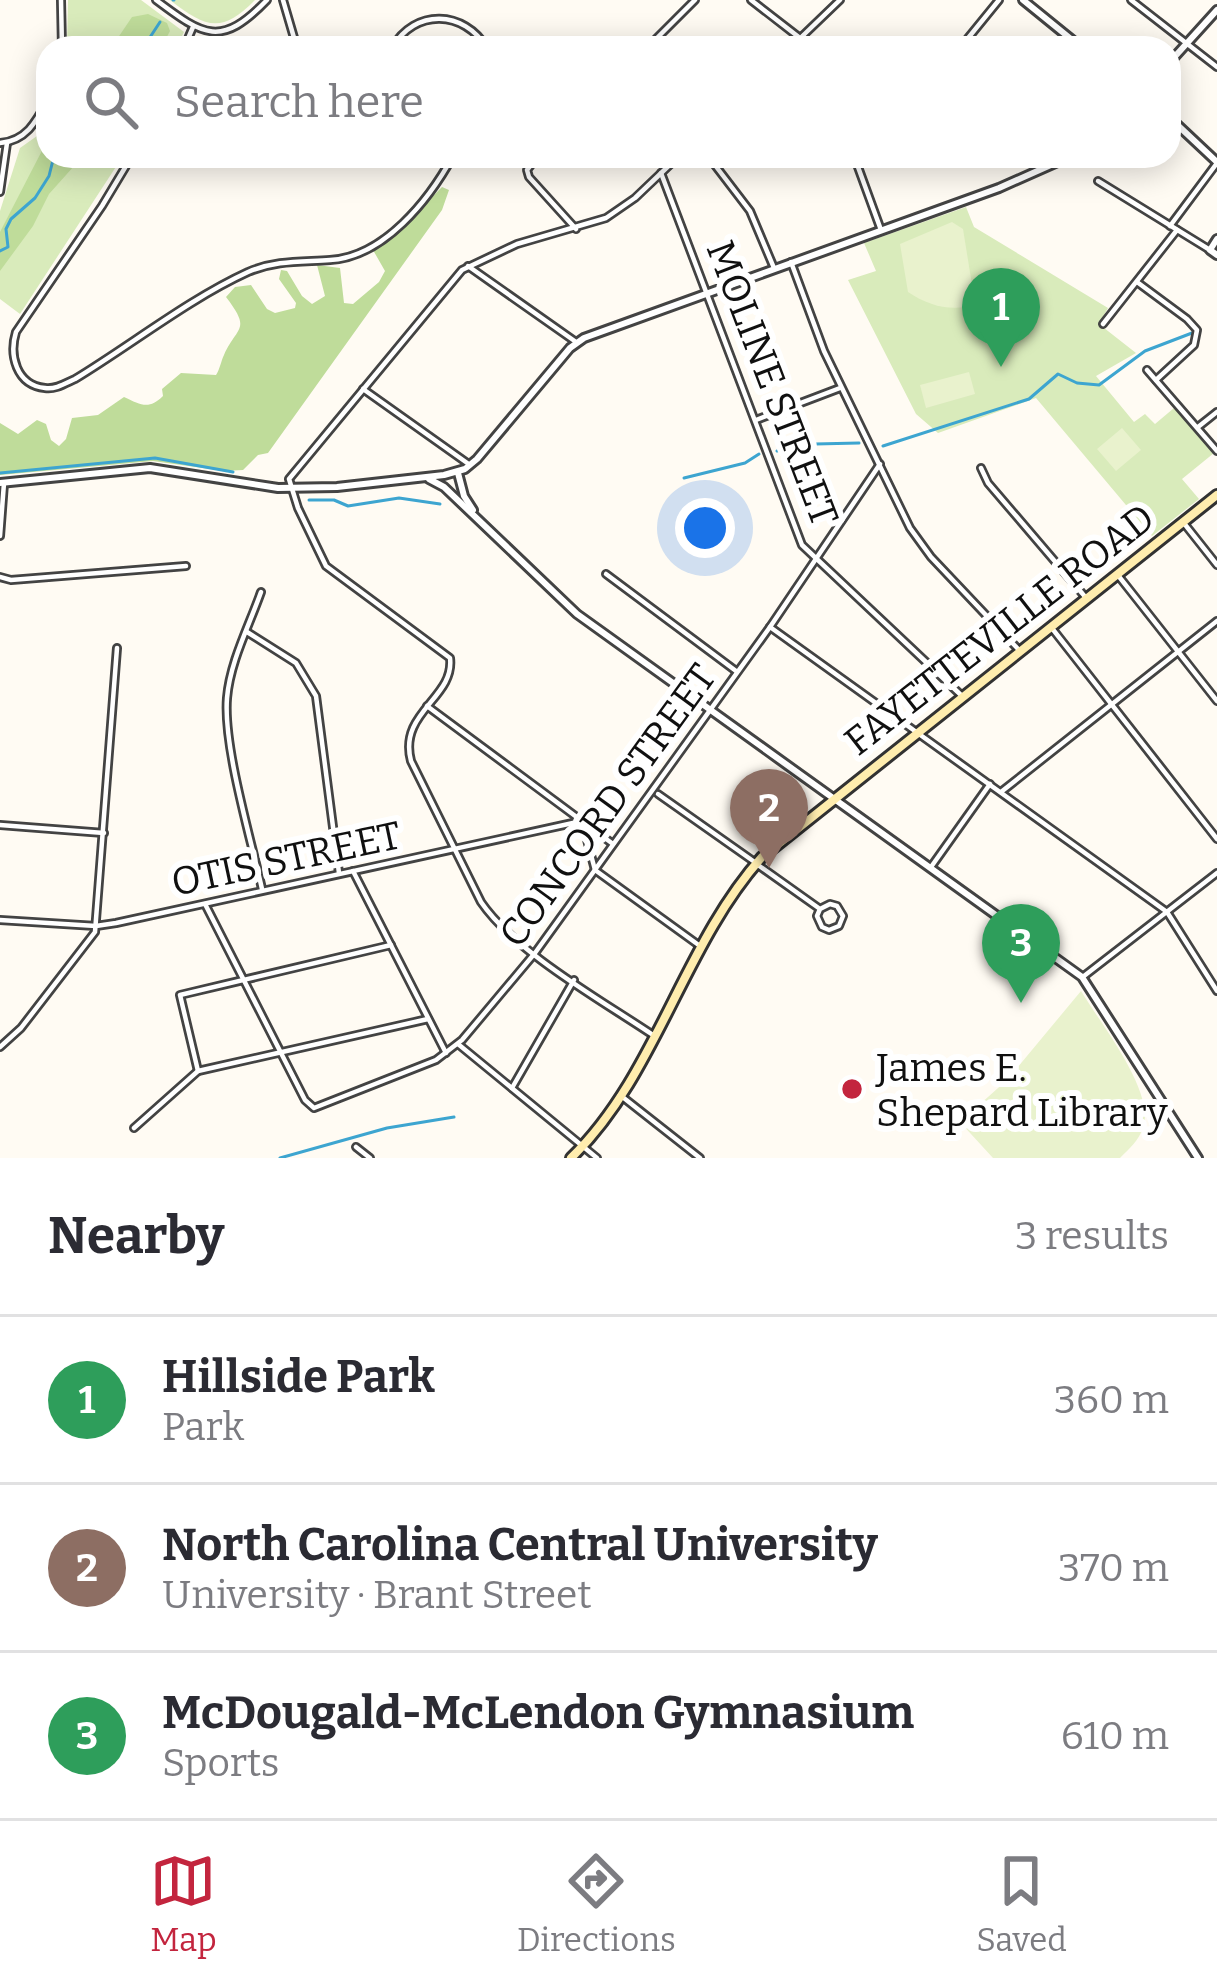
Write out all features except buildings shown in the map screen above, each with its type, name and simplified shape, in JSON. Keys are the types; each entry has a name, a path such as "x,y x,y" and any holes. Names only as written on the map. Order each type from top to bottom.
{"main road":[{"name":"FAYETTEVILLE ROAD","path":"571,1158 620,1095 734,891 756,864 1217,495"}],"street":[{"path":"61,0 62,36"},
{"path":"156,0 211,34 227,32 267,0"},
{"path":"283,0 294,36"},
{"path":"658,36 695,0"},
{"path":"751,0 801,36"},
{"path":"803,36 840,0"},
{"path":"970,36 999,0"},
{"path":"1022,0 1067,36"},
{"path":"1132,0 1176,36"},
{"path":"1181,50 1217,10"},
{"path":"402,36 408,28 437,18 467,26 476,36"},
{"path":"189,36 193,27"},
{"path":"1181,40 1217,68"},
{"path":"0,193 4,143 28,132 36,119"},
{"path":"1103,324 1217,163 1181,128"},
{"path":"125,168 16,332 15,366 39,387 75,379 248,272 284,262 338,260 365,250 414,211 444,168"},
{"path":"529,168 529,177 576,229"},
{"path":"652,1035 535,953 488,912 409,753 409,734 451,669 447,654 326,566 290,488 295,468 468,266 526,241 576,229 619,211 666,168"},
{"path":"717,168 751,211 774,268"},
{"path":"858,168 881,230"},
{"path":"0,536 2,483 151,468 290,488 454,473 470,465 577,343 1042,168"},
{"name":"MOLINE STREET","path":"661,172 799,538 963,696"},
{"path":"1098,181 1214,252 1217,238"},
{"path":"791,262 817,333 902,513 922,545 1020,651"},
{"path":"468,266 577,343"},
{"path":"1137,282 1187,319 1197,334 1194,345 1156,380"},
{"path":"1148,370 1217,451"},
{"path":"755,420 842,388"},
{"path":"363,389 470,465"},
{"path":"1198,428 1217,412"},
{"name":"CONCORD STREET","path":"281,1052 305,1100 319,1109 458,1045 535,953 880,464"},
{"path":"982,468 988,483 1087,599"},
{"path":"454,473 457,499"},
{"path":"454,473 483,523"},
{"path":"425,478 457,499 562,602 1082,977 1198,1158"},
{"path":"1184,522 1217,565"},
{"path":"2,579 186,566"},
{"path":"606,574 737,672"},
{"path":"1117,574 1217,701"},
{"path":"261,592 230,682 227,716 262,892"},
{"path":"1001,792 1217,621"},
{"path":"770,626 1167,912 1217,992"},
{"path":"1051,627 1217,838"},
{"path":"247,632 296,663 316,695 339,874"},
{"path":"0,1047 94,935 117,648"},
{"path":"427,706 613,844"},
{"path":"931,867 991,784"},
{"path":"658,794 820,909"},
{"path":"582,821 595,870 701,948"},
{"name":"OTIS STREET","path":"0,920 96,926 582,821"},
{"path":"0,826 104,833"},
{"path":"353,871 446,1054"},
{"path":"1082,977 1217,873"},
{"path":"205,904 281,1052"},
{"path":"837,906 843,916 839,926 822,927 817,916 820,909 837,906"},
{"path":"198,1071 180,994 391,945"},
{"path":"512,1088 574,980"},
{"path":"134,1127 198,1071 428,1018"},
{"path":"458,1045 597,1158"},
{"path":"620,1095 700,1158"},
{"path":"356,1147 370,1158"}],"green space":[{"path":"68,0 141,0 184,32 182,36 67,36"},
{"path":"170,0 255,0 232,19 213,23"},
{"path":"148,14 167,23 170,31 167,36 119,36 132,17"},
{"path":"36,137 36,168 115,168 20,314 0,299 0,211 20,148"},
{"path":"36,162 36,168 72,168 49,194 33,226 0,271 0,232"},
{"path":"442,187 449,190 442,210 268,453 258,455 243,470 153,461 0,475 0,423 18,434 37,420 46,424 51,440 59,446 72,418 98,415 124,397 149,405 181,373 216,375 240,328 226,297 235,287 251,285 275,313 295,308 296,303 279,279 281,270 287,271 312,304 325,296 317,265 340,268 344,303 353,304 385,271 373,250"},
{"path":"966,207 974,227 1108,308 1099,324 1136,353 1096,376 1134,422 1145,414 1155,424 1174,408 1214,453 1182,479 1199,499 1152,536 1036,398 938,433 916,414 848,280 876,271 864,243"},
{"path":"952,222 963,229 973,291 966,307 936,305 908,292 900,244"},
{"path":"969,372 975,394 926,408 920,385"},
{"path":"1122,428 1141,450 1116,471 1097,449"},
{"path":"1081,991 1134,1077 1145,1113 1141,1132 1120,1158 993,1158 960,1122 1007,1080"}],"waterway":[{"path":"151,36 160,22"},
{"path":"0,251 8,247 6,229 11,219 35,198 51,168"},
{"path":"883,446 1029,399 1058,374 1077,383 1099,385 1145,351 1192,333"},
{"path":"777,451 859,443"},
{"path":"684,478 745,463 759,454"},
{"path":"0,473 155,458 233,472"},
{"path":"309,500 334,500 348,506 399,498 440,504"},
{"path":"280,1158 387,1128 454,1117"}],"place":[{"name":"Hillside Park","path":"1001,367"},
{"name":"North Carolina Central University","path":"769,868"},
{"name":"McDougald-McLendon Gymnasium","path":"1021,1003"},
{"name":"James E. Shepard Library","path":"852,1089"}]}
